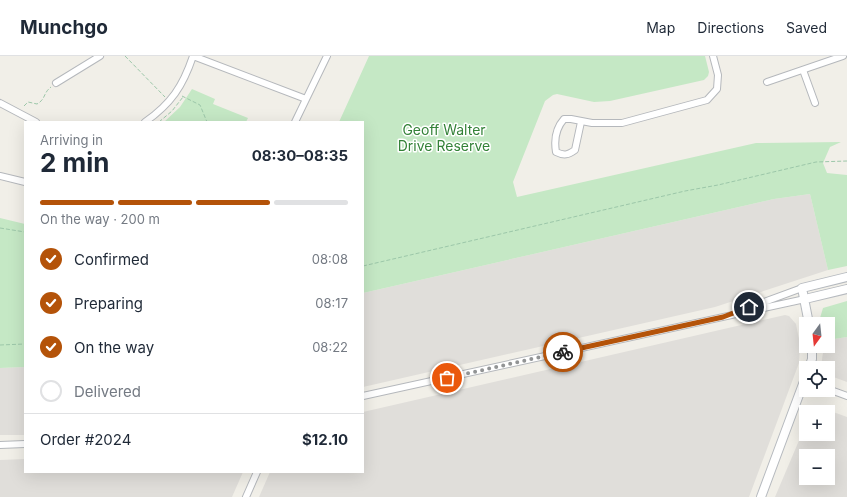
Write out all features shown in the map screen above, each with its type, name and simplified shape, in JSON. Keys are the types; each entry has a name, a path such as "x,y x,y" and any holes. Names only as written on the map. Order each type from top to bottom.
{"main road":[{"path":"808,317 802,288 847,277"},
{"path":"805,299 847,289"},
{"path":"761,497 799,397"}],"street":[{"path":"56,83 100,56"},
{"path":"146,121 158,113 176,93 184,79 193,56 306,99"},
{"path":"295,121 327,56"},
{"path":"581,122 576,150 569,154 562,155 556,152 554,143 559,125 564,119 592,123 622,123 707,100 717,90 718,75 713,56"},
{"path":"767,82 843,56"},
{"path":"803,70 815,103"},
{"path":"0,103 34,121"},
{"path":"0,176 24,182"},
{"path":"723,317 802,288"},
{"path":"364,396 805,299"},
{"path":"835,392 847,396"},
{"path":"0,445 24,444"},
{"path":"246,497 257,473"}],"path":[{"path":"125,56 169,102"},
{"path":"24,106 28,102 37,104 42,101 47,90 56,83"},
{"path":"176,93 200,105 207,121"},
{"path":"160,121 172,111 183,97"},
{"path":"364,266 816,162 847,162"},
{"path":"0,228 24,232"},
{"path":"0,345 24,344"}],"shaded area":[{"path":"810,194 828,270 715,307 364,387 364,293 774,199"},
{"path":"785,315 789,316 796,324 799,339 799,363 749,497 259,497 270,473 364,473 364,412"},
{"path":"847,337 847,382 835,378 835,361 822,361 823,353 835,353 835,339"},
{"path":"24,367 24,435 0,435 0,368"},
{"path":"835,413 847,417 847,497 775,497 799,440 835,441"},
{"path":"24,459 24,473 243,473 232,497 0,497 0,460"}],"green space":[{"name":"Geoff Walter Drive Reserve","path":"369,56 705,56 709,72 708,76 704,80 610,101 594,102 557,94 545,101 513,182 517,197 756,143 841,142 830,147 823,163 827,173 847,175 847,266 828,270 810,194 774,199 364,293 364,121 339,121"},
{"path":"192,89 215,99 213,104 248,118 246,121 165,121 180,107"},
{"path":"0,218 24,224 24,367 0,368"},
{"path":"847,301 847,337 835,339 835,317 820,317 823,308"}],"way so far":[{"path":"447,378 563,352"}],"route":[{"path":"563,352 723,317 749,307"}]}
